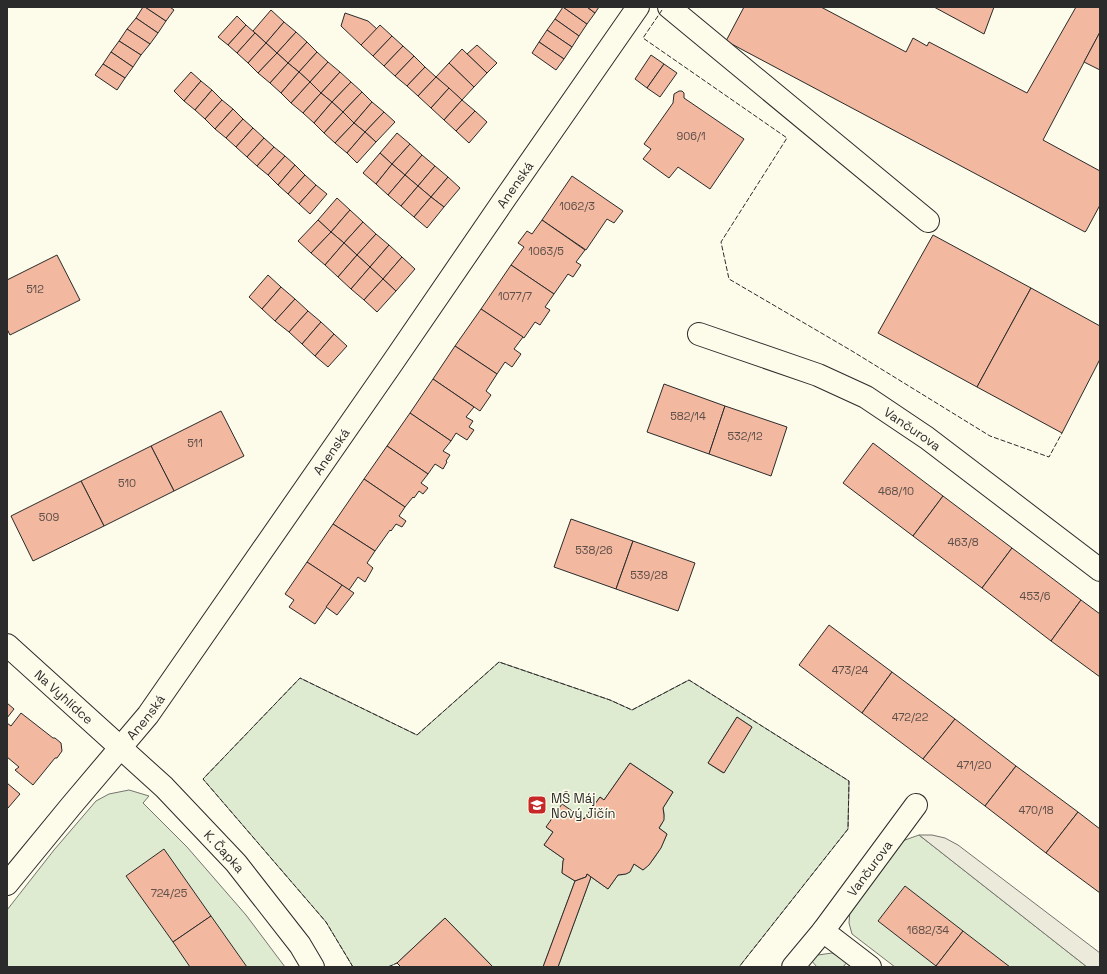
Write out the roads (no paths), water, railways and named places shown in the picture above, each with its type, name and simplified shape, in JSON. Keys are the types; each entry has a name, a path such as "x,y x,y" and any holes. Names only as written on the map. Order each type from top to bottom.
{"street":[{"name":"Anenská","path":"7,884 152,709 638,7"},
{"path":"669,7 928,221"},
{"name":"Vančurova","path":"699,334 818,375 866,397 927,438 1100,570"},
{"name":"Na Vyhlídce","path":"7,645 120,748"},
{"name":"K. Čapka","path":"120,748 164,787 236,864 300,945 313,967"},
{"name":"Vančurova","path":"798,960 823,930 916,805"},
{"path":"823,930 870,967"}],"place":[{"name":"MŠ Máj Nový Jičín","path":"537,805"}]}
